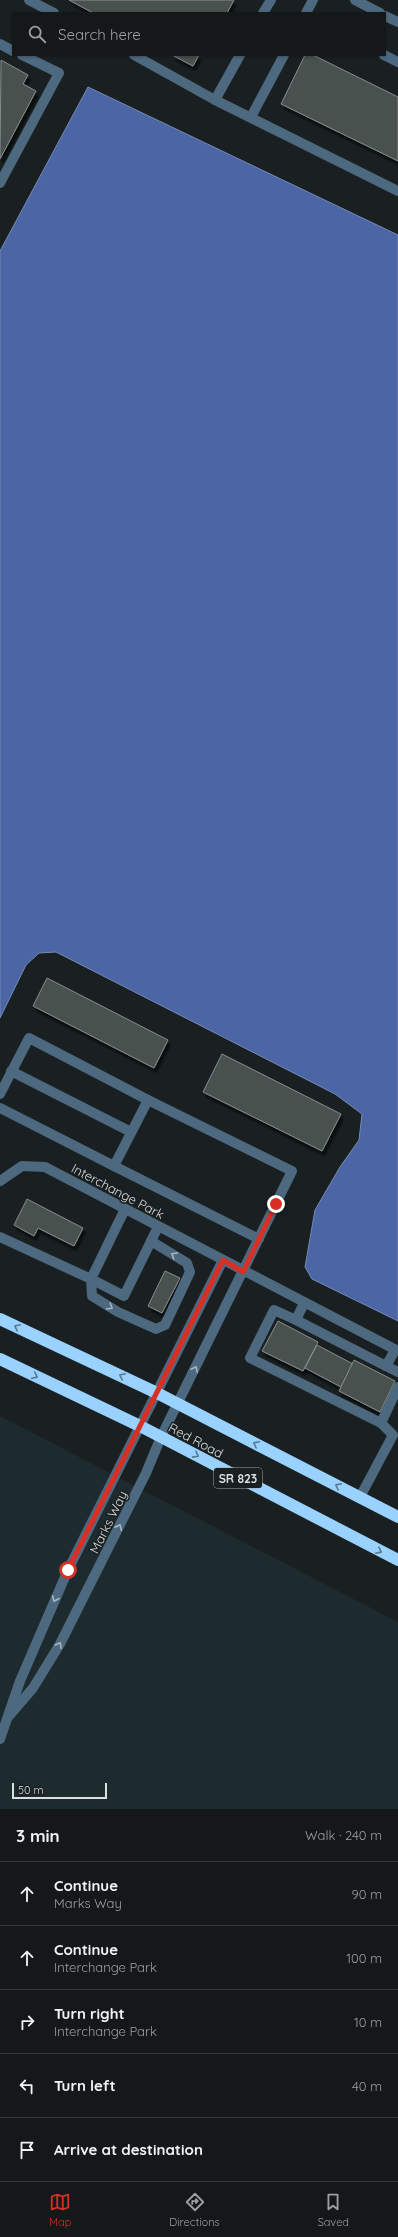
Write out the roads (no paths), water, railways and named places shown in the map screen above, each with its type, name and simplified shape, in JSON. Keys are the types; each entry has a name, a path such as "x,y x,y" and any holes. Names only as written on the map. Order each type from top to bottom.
{"highway":[{"name":"Red Road","path":"0,1319 157,1393 398,1517"},
{"name":"Red Road","path":"0,1359 140,1426 398,1560"}],"street":[{"path":"29,0 52,12"},
{"path":"265,12 271,0"},
{"path":"307,12 313,0"},
{"path":"355,0 378,12"},
{"path":"386,16 398,22"},
{"path":"0,44 12,50"},
{"path":"0,183 59,73 24,56"},
{"path":"136,56 215,100 398,191"},
{"path":"215,100 239,56"},
{"path":"251,117 283,56"},
{"path":"386,56 398,62"},
{"path":"0,1094 29,1038 148,1100 292,1171 161,1437"},
{"path":"11,1071 131,1132"},
{"path":"114,1166 148,1100"},
{"path":"0,1108 259,1239"},
{"name":"Interchange Park","path":"0,1181 22,1166 45,1167 223,1260 243,1272 396,1350"},
{"path":"125,1209 91,1278 92,1296 118,1312 156,1329 165,1325 190,1272 187,1263 151,1241"},
{"path":"0,1237 91,1278 124,1296 158,1227"},
{"path":"140,1426 223,1260"},
{"path":"296,1320 304,1303"},
{"path":"360,1497 396,1435 381,1423 250,1358 274,1310 398,1372"},
{"path":"386,1366 396,1350"},
{"path":"381,1423 398,1387"},
{"name":"Marks Way","path":"0,1739 20,1681 68,1570 140,1426"},
{"name":"Marks Way","path":"8,1716 33,1688 60,1644 146,1473 161,1437"}],"water":[{"path":"88,87 398,235 398,1321 312,1279 305,1267 315,1210 340,1167 359,1140 362,1114 335,1094 56,952 39,953 26,965 0,1018 0,251"}]}
